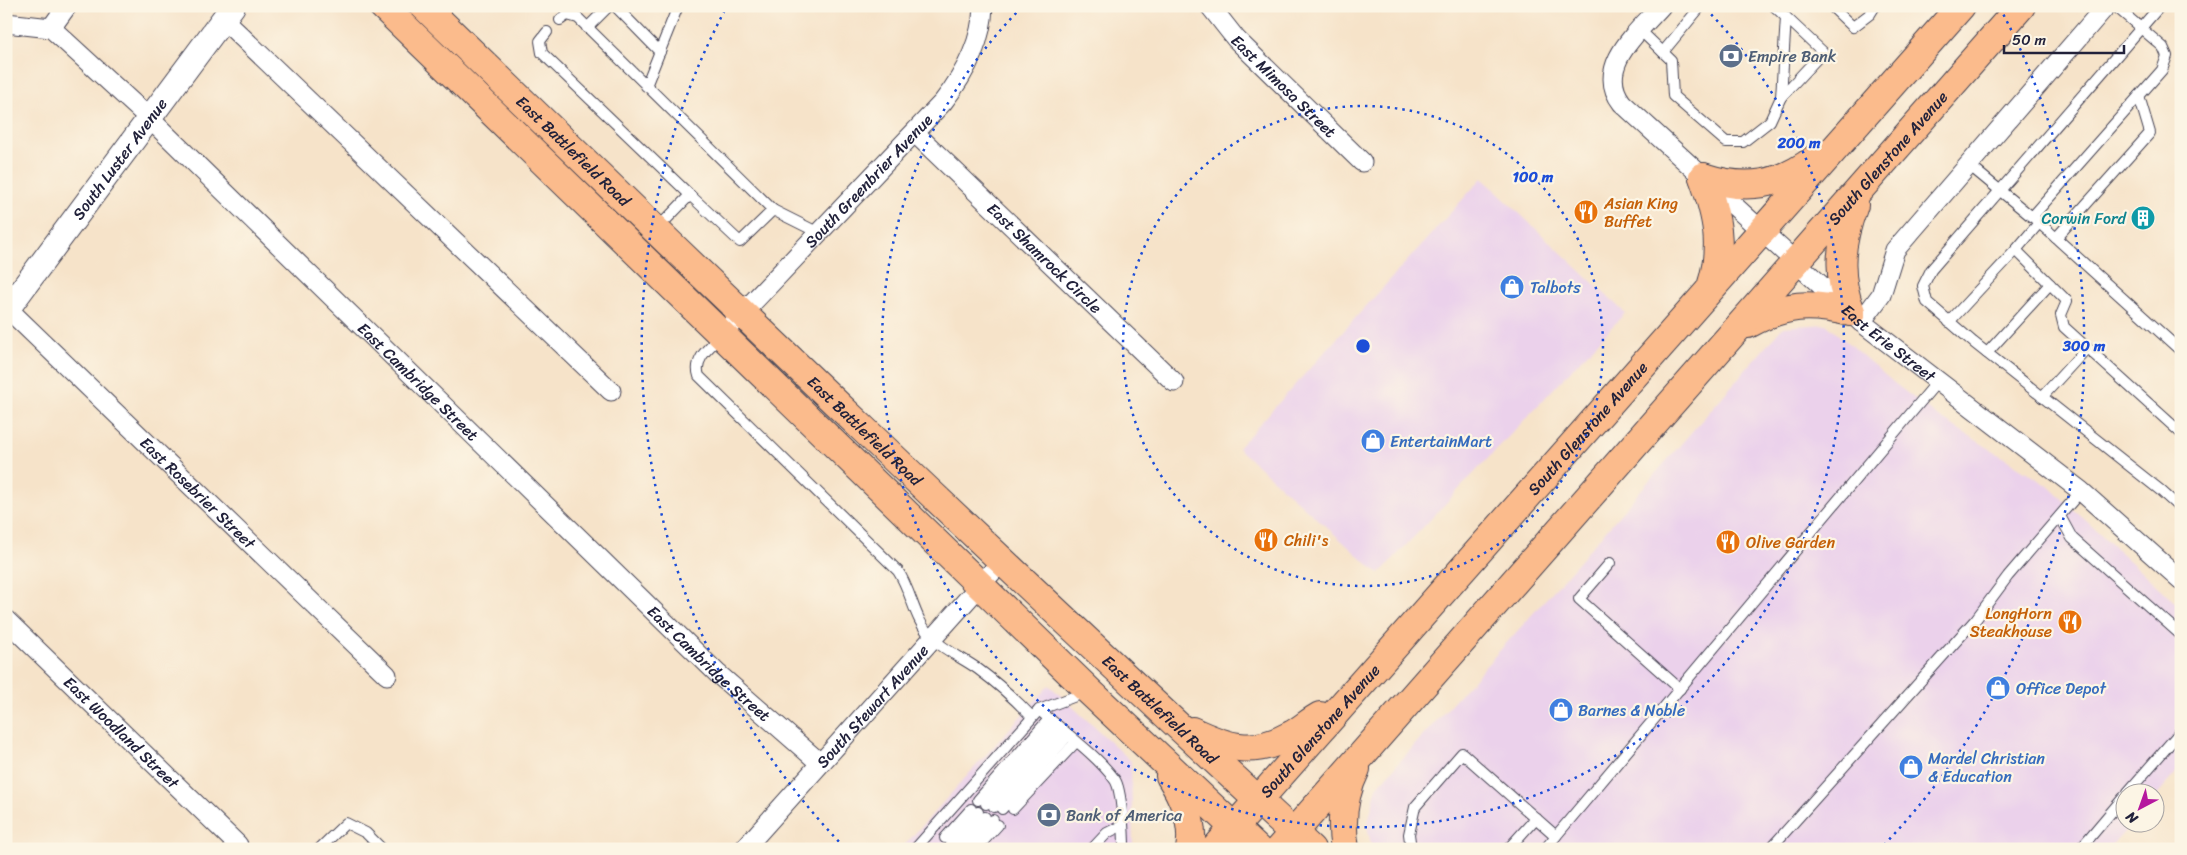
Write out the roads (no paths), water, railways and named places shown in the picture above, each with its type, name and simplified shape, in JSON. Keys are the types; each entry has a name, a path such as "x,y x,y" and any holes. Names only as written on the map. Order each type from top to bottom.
{"main road":[{"name":"East Battlefield Road","path":"383,6 721,336 1257,849"},
{"name":"East Battlefield Road","path":"424,6 741,314 1001,562 1258,800 1294,843"},
{"name":"South Glenstone Avenue","path":"1215,849 1961,6"},
{"name":"South Glenstone Avenue","path":"1294,843 1369,745 1859,193 2022,6"},
{"path":"1703,177 1737,185 1773,181 1804,168 1852,129"},
{"path":"1703,177 1712,202 1719,254 1709,291"},
{"path":"1856,317 1843,292 1840,261 1845,230 1859,193"},
{"path":"1738,329 1775,310 1791,306 1821,306 1856,317"},
{"path":"1174,722 1215,742 1240,749 1259,748 1292,735 1308,722 1342,706"},
{"path":"1345,849 1343,805 1348,785 1369,745"},
{"path":"1157,755 1180,794 1189,816 1191,825 1190,849"}],"street":[{"path":"6,23 51,28 67,6"},
{"name":"South Greenbrier Avenue","path":"721,336 943,102 966,69 977,41 983,6"},
{"name":"East Mimosa Street","path":"1210,6 1236,39 1362,162"},
{"path":"1640,30 1662,6"},
{"path":"1856,317 1882,295 1896,250 2106,6"},
{"path":"228,13 611,391"},
{"name":"South Luster Avenue","path":"7,310 228,13"},
{"name":"East Cambridge Street","path":"51,28 149,118 718,674 820,763"},
{"name":"East Erie Street","path":"1640,30 1624,48 1613,74 1614,87 1622,103 1856,317 2081,491 2181,580"},
{"name":"East Shamrock Circle","path":"915,133 1174,382"},
{"name":"East Rosebrier Street","path":"7,310 387,675"},
{"name":"South Stewart Avenue","path":"744,849 1001,562"},
{"name":"East Woodland Street","path":"6,620 238,845"}],"lane":[{"path":"588,28 609,6"},
{"path":"615,6 660,52"},
{"path":"646,86 678,6"},
{"path":"1663,52 1701,6"},
{"path":"1640,30 1671,60 1673,96 1726,142 1743,142 1770,121 1781,98 1823,52 1774,6"},
{"path":"1831,6 1853,27 1870,14 1875,6"},
{"path":"1949,322 2016,250 2036,220 2162,70 2166,56 2162,47 2115,6"},
{"path":"2160,6 2142,29 1930,270 1923,286 1927,302 1949,322 2160,490 2181,509"},
{"path":"560,20 567,15 578,18 772,210 819,233"},
{"path":"1781,98 1786,17"},
{"path":"547,32 540,41 542,53 740,242 772,210"},
{"path":"2056,238 2150,133 2139,96"},
{"path":"1970,165 2036,220 2181,351"},
{"path":"656,231 690,195"},
{"path":"2016,250 2068,301 2061,315 2064,327 2181,433"},
{"path":"1986,353 2050,284"},
{"path":"721,336 702,355 697,370 699,376 898,571 904,579 920,621 932,639 977,669 1016,700 1062,730 1117,782 1124,849"},
{"path":"2042,397 2087,348"},
{"path":"1545,849 1938,381"},
{"path":"1770,849 1976,619 2081,491"},
{"path":"2060,516 2072,538 2181,635"},
{"path":"1610,563 1579,599 1680,689"},
{"path":"915,849 1036,713 1090,691"},
{"path":"995,806 1062,730"},
{"path":"995,806 1062,730"},
{"path":"995,806 1062,730"},
{"path":"2137,782 2181,731"},
{"path":"1411,849 1409,834 1416,807 1462,753 1556,836"},
{"path":"2080,849 2114,809"},
{"path":"934,827 952,845 985,817"},
{"path":"966,849 985,817"},
{"path":"976,849 985,817"},
{"path":"1508,849 1536,818"},
{"path":"319,849 346,823 366,833 382,849"},
{"path":"1092,849 1106,833 1123,825"}],"place":[{"name":"Empire Bank","path":"1731,56"},
{"name":"Asian King Buffet","path":"1586,212"},
{"name":"Corwin Ford","path":"2143,218"},
{"name":"Talbots","path":"1512,287"},
{"name":"EntertainMart","path":"1373,441"},
{"name":"Chili's","path":"1266,540"},
{"name":"Olive Garden","path":"1728,542"},
{"name":"LongHorn Steakhouse","path":"2070,622"},
{"name":"Office Depot","path":"1998,688"},
{"name":"Barnes & Noble","path":"1561,710"},
{"name":"Mardel Christian & Education","path":"1911,767"},
{"name":"Bank of America","path":"1049,815"}]}
